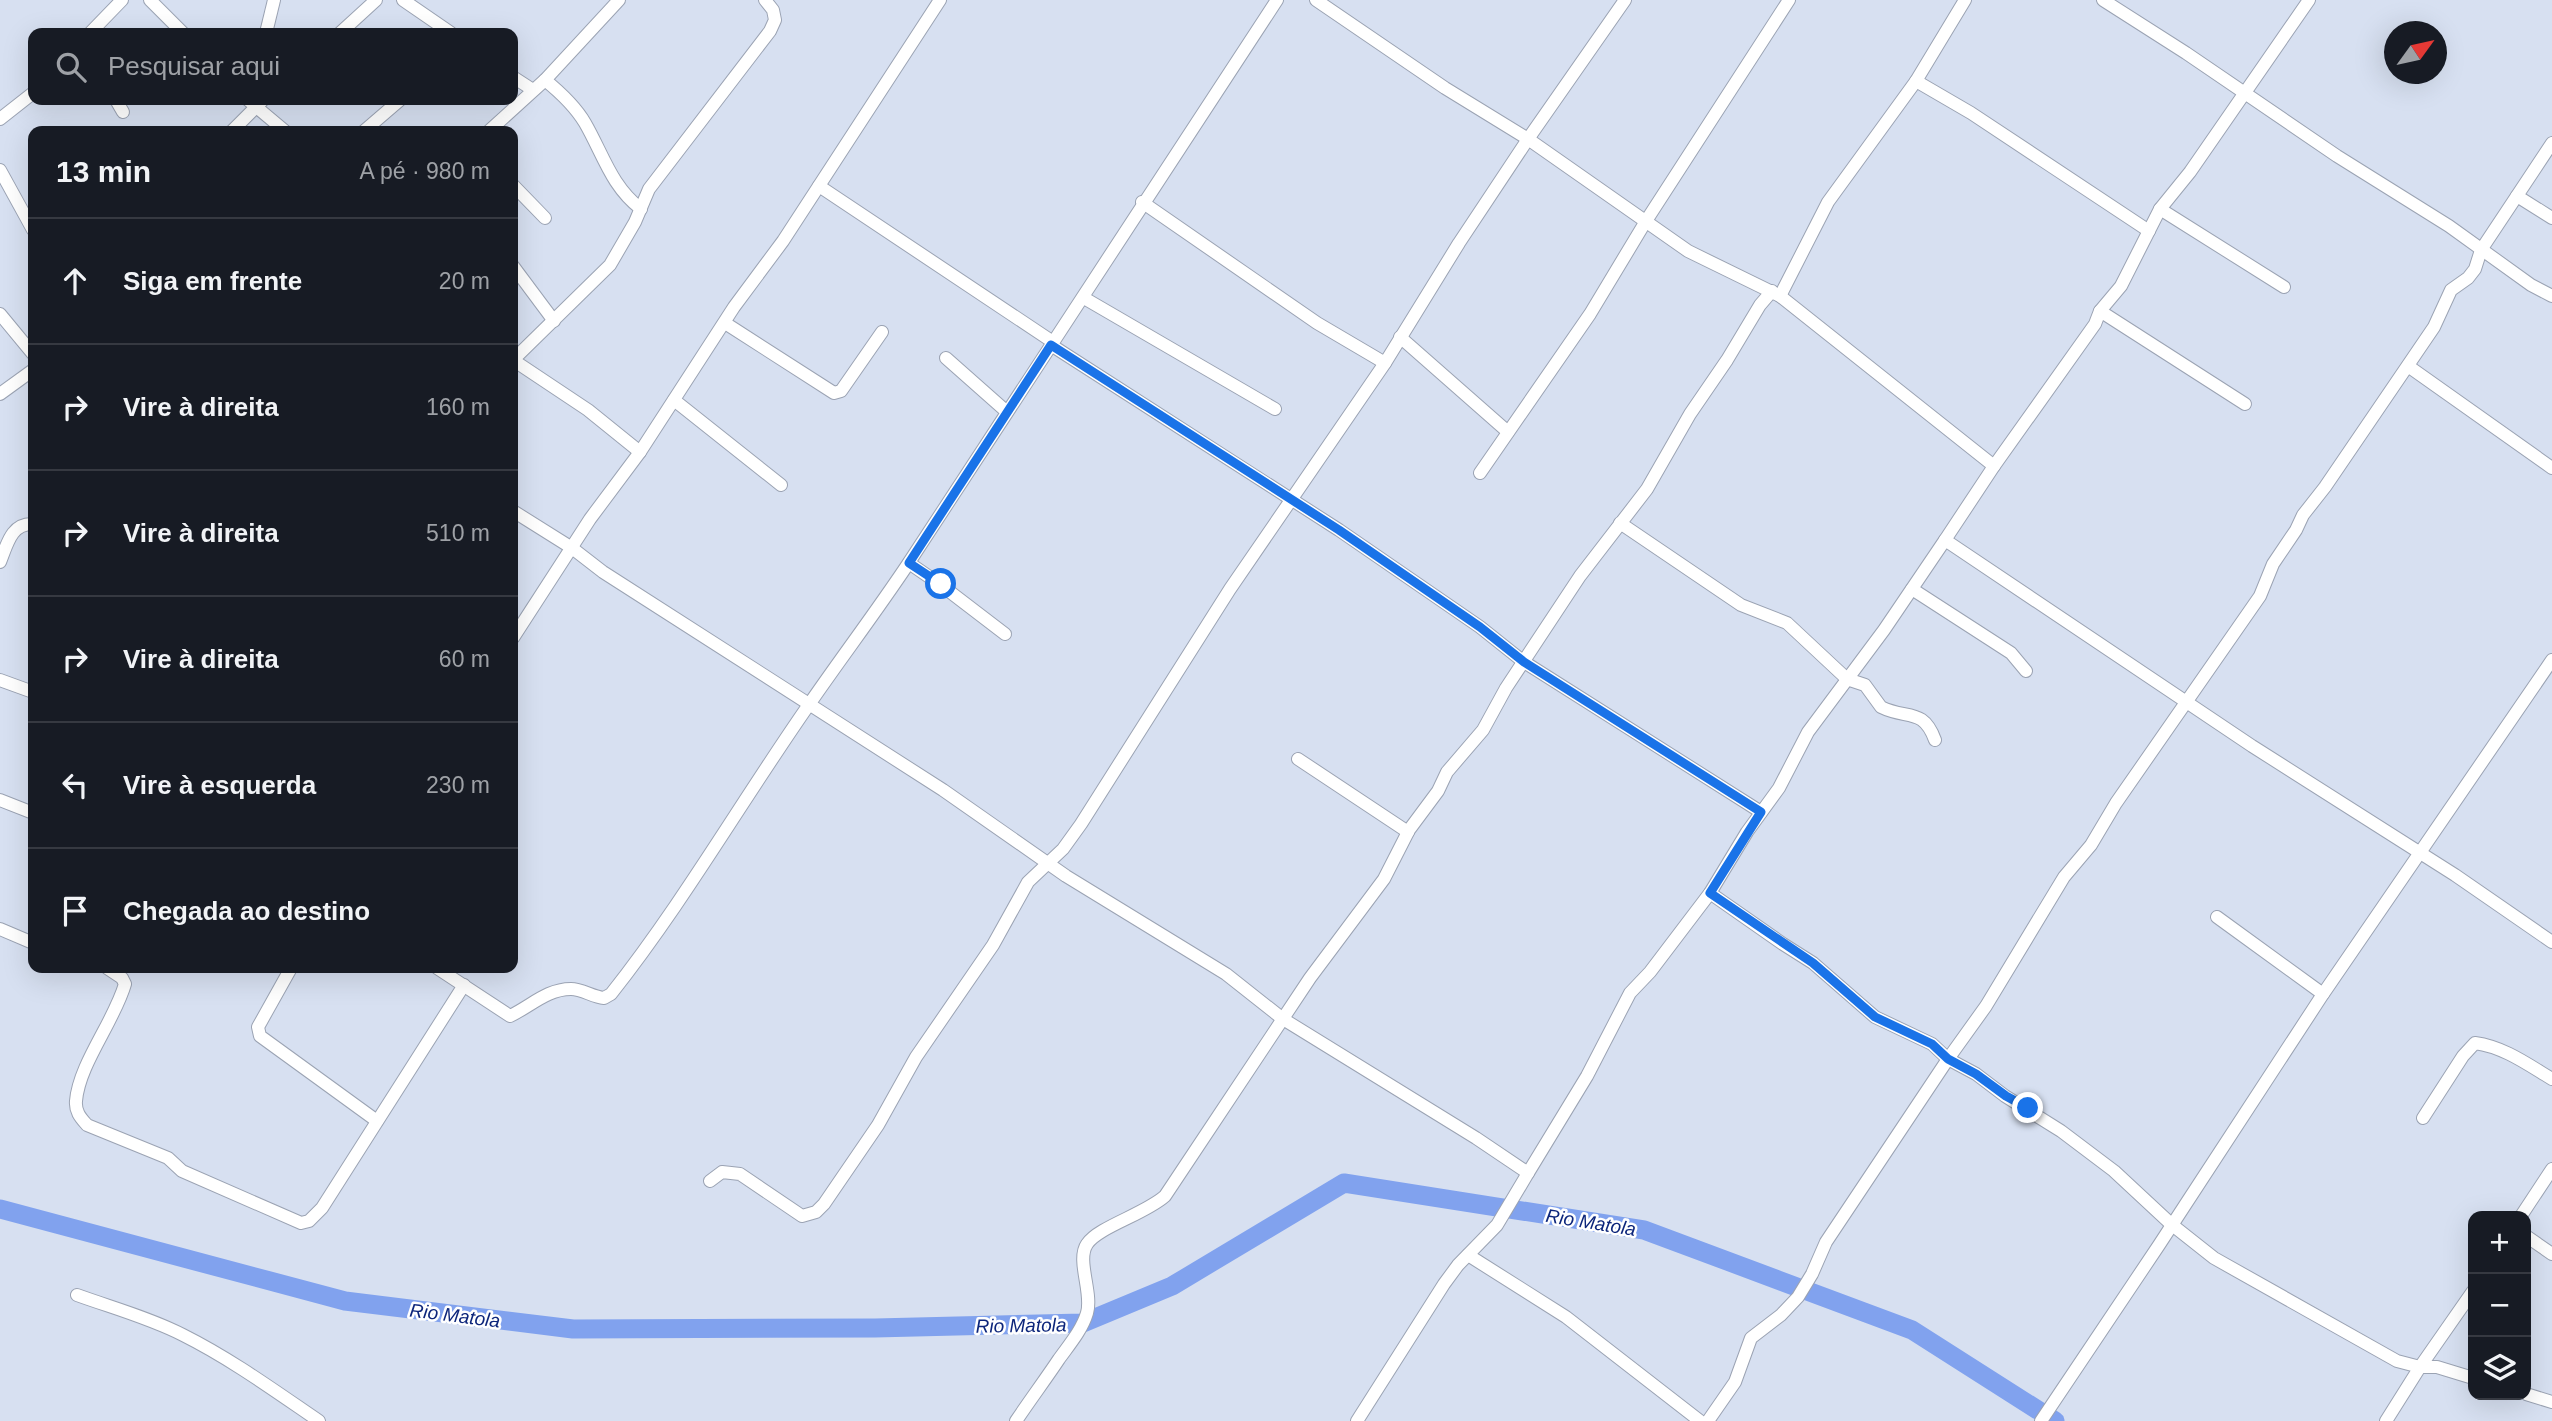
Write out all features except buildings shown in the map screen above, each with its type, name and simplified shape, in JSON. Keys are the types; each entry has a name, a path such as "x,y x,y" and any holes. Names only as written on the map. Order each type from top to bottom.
{"street":[{"path":"95,28 122,0"},
{"path":"150,0 178,28"},
{"path":"267,28 274,0"},
{"path":"345,28 376,0"},
{"path":"403,0 445,28"},
{"path":"518,104 545,80 619,0"},
{"path":"518,355 610,265 649,189 775,20 773,10 765,0"},
{"path":"518,630 597,509 640,452 734,307 783,242 940,0"},
{"path":"445,973 510,1016 546,994 561,990 575,989 604,998 611,994 648,946 809,704 909,563 1084,298 1142,202 1277,0"},
{"path":"1316,0 1445,88 1528,139 1688,251 1776,294 1994,466"},
{"path":"710,1181 722,1172 740,1174 802,1216 816,1212 878,1125 916,1057 993,944 1028,882 1063,849 1081,824 1186,657 1385,363 1528,139 1625,0"},
{"path":"1480,473 1590,314 1646,221 1789,0"},
{"path":"1016,1421 1075,1336 1087,1313 1084,1254 1088,1241 1107,1228 1136,1216 1165,1196 1310,978 1379,886 1408,832 1438,791 1447,772 1483,730 1506,688 1580,576 1647,489 1679,430 1727,360 1760,305 1776,294 1828,202 1916,80 1965,0"},
{"path":"2103,0 2531,285 2552,296"},
{"path":"1357,1421 1444,1284 1497,1225 1587,1076 1630,993 1650,972 1710,893 1779,788 1808,732 1912,589 1994,466 2095,324 2100,311 2121,286 2160,209 2245,93 2308,0"},
{"path":"518,80 533,90"},
{"path":"545,80 572,105 586,125 612,178 640,209"},
{"path":"1916,80 1971,113 2149,231"},
{"path":"0,119 28,97"},
{"path":"119,105 123,112"},
{"path":"236,126 254,105"},
{"path":"259,105 280,126"},
{"path":"370,126 394,105"},
{"path":"494,126 517,105"},
{"path":"1708,1421 1735,1381 1751,1338 1781,1315 1798,1297 1826,1242 1986,1006 2064,877 2091,845 2116,803 2260,596 2273,564 2303,515 2434,327 2451,290 2468,278 2475,269 2481,250 2552,143"},
{"path":"0,170 28,221"},
{"path":"819,186 1052,343 1339,530 1480,627 1524,662 1761,812"},
{"path":"518,191 545,218"},
{"path":"2517,195 2552,218"},
{"path":"1142,202 1317,323 1385,363"},
{"path":"2160,209 2284,286"},
{"path":"518,273 554,321"},
{"path":"1758,285 1760,305"},
{"path":"1084,298 1275,409"},
{"path":"2100,311 2245,404"},
{"path":"0,314 28,348"},
{"path":"725,323 834,393 841,391 882,332"},
{"path":"1400,337 1508,432"},
{"path":"946,358 1007,412"},
{"path":"518,363 588,410 640,452"},
{"path":"2408,366 2552,468"},
{"path":"0,394 28,374"},
{"path":"674,400 781,485"},
{"path":"518,515 943,790 1048,863 1226,974 1283,1019 1466,1131 1528,1173"},
{"path":"1620,523 1741,605 1787,622 1847,679 1866,685 1881,707 1915,715 1924,721 1935,740"},
{"path":"0,562 17,527 28,525"},
{"path":"1945,540 2419,854 2455,875 2552,942"},
{"path":"909,563 1006,634"},
{"path":"1912,589 2011,653 2026,671"},
{"path":"2041,1421 2323,994 2552,660"},
{"path":"0,680 28,690"},
{"path":"1298,760 1408,832"},
{"path":"0,800 28,811"},
{"path":"1710,893 1813,963 1875,1017 1932,1044 1948,1059 2028,1108 2115,1171 2171,1224 2214,1258 2397,1361 2420,1367 2437,1367 2468,1376"},
{"path":"2217,917 2323,994"},
{"path":"0,929 28,941"},
{"path":"116,973 125,984 108,1026 85,1070 76,1101 78,1115 87,1125 169,1158 183,1171 301,1223 309,1221 322,1208 464,985"},
{"path":"288,973 258,1027 260,1036 377,1121"},
{"path":"2423,1118 2474,1043 2490,1045 2512,1055 2552,1079"},
{"path":"2524,1211 2552,1169"},
{"path":"2531,1239 2552,1254"},
{"path":"1468,1255 1566,1317 1700,1421"},
{"path":"77,1295 182,1334 222,1355 319,1421"},
{"path":"2386,1421 2468,1298"},
{"path":"2531,1396 2552,1402"}],"waterway":[{"name":"Rio Matola","path":"0,1209 345,1301 573,1329 875,1328 1083,1323 1172,1286 1344,1183 1644,1230 1912,1330 2055,1421"}],"route":[{"path":"941,584 909,563 1051,345 1339,530 1480,627 1524,662 1761,812 1710,893 1813,963 1875,1017 1932,1044 1948,1059 2028,1108"}]}
